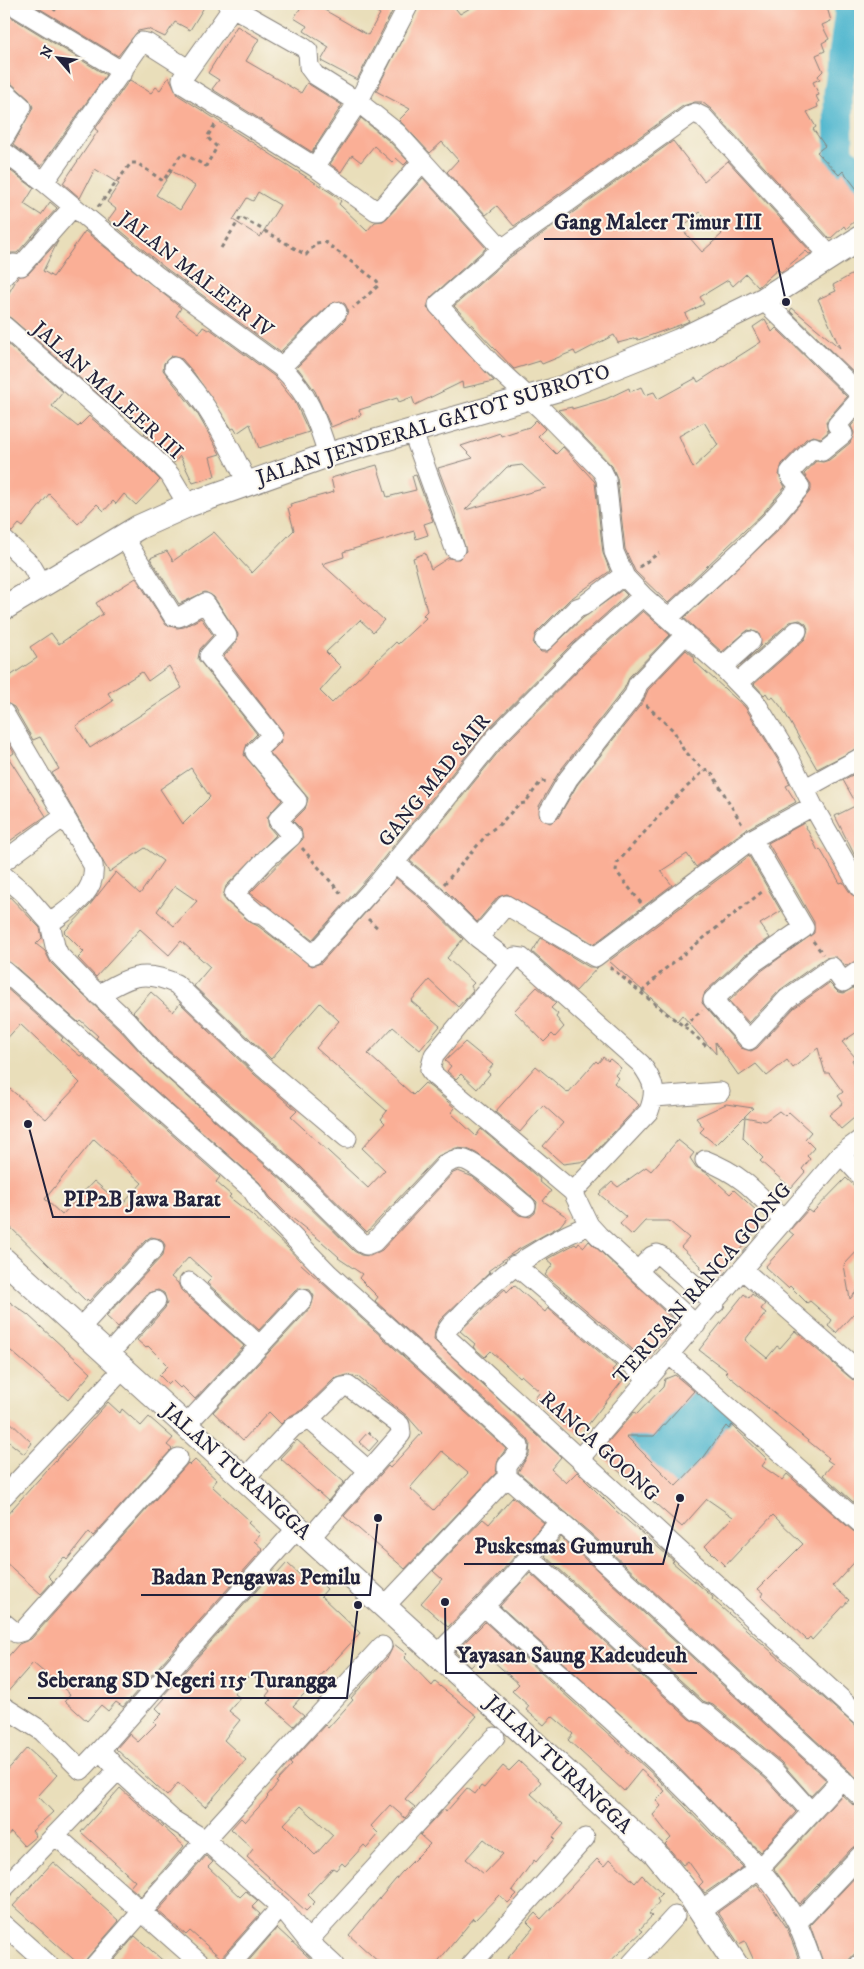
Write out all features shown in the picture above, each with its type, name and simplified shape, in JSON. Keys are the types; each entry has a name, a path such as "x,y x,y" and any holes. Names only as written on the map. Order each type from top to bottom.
{"main road":[{"name":"JALAN JENDERAL GATOT SUBROTO","path":"4,608 156,518 183,497 247,482 328,455 562,388 680,341 763,300 860,238"},
{"name":"JALAN TURANGGA","path":"6,1268 80,1328 656,1853 700,1911 736,1965"}],"street":[{"path":"11,4 123,72"},
{"path":"315,167 358,102 409,4"},
{"path":"422,162 379,211 373,209 347,188 315,167 182,83 188,69 230,5 308,51 309,67 315,75 358,102 397,133 502,249"},
{"path":"44,182 144,42 188,69"},
{"path":"4,91 22,107 4,138"},
{"path":"830,256 703,117 695,113 502,249 438,305 491,363 602,471 606,479 614,552 625,577 642,596 738,683 772,725 806,788 813,806 860,888"},
{"name":"JALAN MALEER IV","path":"4,152 44,182 157,276 281,367 295,380 310,403 328,455"},
{"path":"4,276 14,264 21,266 73,206"},
{"path":"4,284 4,289"},
{"path":"763,300 860,394"},
{"path":"281,367 337,312"},
{"name":"JALAN MALEER III","path":"4,326 148,452 170,475 183,497"},
{"path":"174,367 193,387 204,404 233,452 247,482"},
{"path":"668,618 744,548 793,497 800,487 790,475 790,472 814,447 822,450 843,434 837,425 860,399"},
{"path":"412,430 455,549"},
{"path":"123,536 173,616 179,617 205,603 227,636 209,656 272,735 255,752 297,801 278,820 292,836"},
{"path":"4,540 31,565 42,584"},
{"path":"544,641 577,608 584,606 617,580 625,577"},
{"name":"GANG MAD SAIR","path":"292,836 267,858 234,894 257,914 262,915 313,955 394,863 496,737 581,651 642,596"},
{"path":"738,683 797,631"},
{"path":"549,812 560,792 634,695 638,684 686,634"},
{"path":"722,667 751,641"},
{"path":"4,713 90,857 95,875 81,899 50,923"},
{"path":"806,788 860,758"},
{"path":"478,938 506,906 596,957 752,838 813,806"},
{"path":"4,861 66,816"},
{"path":"752,838 804,928 753,963 713,1000 749,1040 787,999 832,967 843,982 860,970"},
{"path":"394,863 435,896 478,938 510,962"},
{"path":"4,876 24,893 50,923 59,955 98,995 128,1020 160,1058 291,1173 354,1237 366,1245 374,1242 446,1164 456,1160 467,1161 478,1168 526,1206"},
{"path":"572,1192 649,1111 655,1097 650,1076 640,1064 522,958 515,957 434,1055 430,1070 572,1192 589,1225 696,1324"},
{"path":"4,971 252,1190 260,1204 329,1274 519,1446 518,1452 506,1466 507,1477 560,1522 860,1796"},
{"path":"98,995 124,980 143,975 160,976 176,984 263,1066 347,1138"},
{"path":"655,1097 720,1092"},
{"name":"TERUSAN RANCA GOONG","path":"580,1458 841,1154 860,1140"},
{"path":"841,1154 860,1175"},
{"path":"705,1160 726,1168 742,1178 784,1221"},
{"name":"RANCA GOONG","path":"589,1225 572,1232 515,1265 470,1305 446,1330 445,1336 860,1716"},
{"path":"80,1328 154,1248"},
{"path":"638,1271 652,1256 661,1256 715,1303"},
{"path":"515,1265 649,1379"},
{"path":"743,1270 860,1372"},
{"path":"189,1282 260,1346"},
{"path":"186,1425 303,1299"},
{"path":"4,1496 116,1361 156,1301"},
{"path":"670,1355 860,1523"},
{"path":"4,1707 42,1731 81,1770 304,1533 368,1470 401,1434 400,1425 348,1386 342,1388 309,1420 292,1427 244,1478"},
{"path":"309,1420 368,1470"},
{"path":"4,1623 16,1633 22,1631 178,1458"},
{"path":"385,1606 507,1477"},
{"path":"438,1654 560,1522"},
{"path":"529,1557 696,1711 706,1714 750,1753 774,1771 811,1812"},
{"path":"484,1606 537,1655 625,1730 708,1812 760,1868 796,1923 813,1965"},
{"path":"95,1965 205,1840 382,1646"},
{"path":"308,1940 495,1737"},
{"path":"100,1750 118,1770 173,1820 205,1840 281,1907 308,1940 334,1965"},
{"path":"4,1888 118,1770"},
{"path":"700,1911 760,1868 842,1779"},
{"path":"55,1835 202,1965"},
{"path":"471,1965 585,1838"},
{"path":"796,1923 860,1856"},
{"path":"230,1965 281,1907"},
{"path":"630,1965 675,1916"},
{"path":"4,1925 49,1965"}],"path":[{"path":"89,220 131,163 137,163 163,181 182,153 206,166 218,146 207,137 224,111"},
{"path":"221,248 241,217 306,255 316,243 325,242 377,281 379,285 345,314 337,312"},
{"path":"625,577 658,553"},
{"path":"634,695 668,724 674,731 683,750 704,771"},
{"path":"650,915 615,867 676,798 704,771 710,770 729,804 752,838"},
{"path":"435,896 489,832 500,824 519,804 525,803 541,780 560,792"},
{"path":"292,836 333,882 336,889 378,930"},
{"path":"642,992 665,969 777,880"},
{"path":"804,928 832,967"},
{"path":"596,957 642,992 706,1046"},
{"path":"684,1026 713,1000"}],"water":[{"path":"677,1375 733,1418 668,1504 611,1461"}],"building":[{"path":"32,4 206,4 190,30 175,22 165,37 148,29 138,31 118,56"},
{"path":"303,4 314,4 368,35 380,14 364,4 396,4 357,80 321,61 329,47 304,31 307,26 294,18"},
{"path":"420,4 452,4 460,14 477,4 826,4 831,21 822,25 829,39 822,43 825,51 816,55 823,71 818,76 820,79 813,82 819,95 816,96 819,102 817,103 818,107 807,112 816,127 813,129 825,146 817,152 839,175 843,171 860,193 860,216 846,229 844,226 830,239 711,109 702,102 683,106 514,226 497,206 486,215 447,172 458,160 442,142 430,153 399,120 410,109 376,91"},
{"path":"8,15 106,75 41,166 13,145 33,107 29,99 11,83 4,80 4,24"},
{"path":"237,26 259,39 246,61 301,93 307,83 342,105 312,152 212,89 219,80 208,73"},
{"path":"169,77 178,95 333,194 341,201 339,204 367,231 375,222 383,221 387,218 423,178 486,248 431,297 427,308 494,381 463,388 462,382 415,405 412,397 399,402 397,398 359,410 361,415 331,427 315,391 297,367 345,320 348,310 345,304 340,301 330,304 280,352 164,267 108,220 116,209 107,202 119,184 95,169 80,198 63,183 98,131 95,129 130,80 151,93 156,87 160,90","holes":["172,171 195,186 180,210 156,195","258,192 280,205 260,237 233,220 247,198 253,201"]},
{"path":"361,118 389,141 408,161 404,165 396,158 392,162 374,146 361,162 352,155 341,172 330,164"},
{"path":"673,141 704,181 728,161 812,253 809,254 806,251 781,272 778,269 758,287 746,274 733,286 728,280 700,297 704,304 685,314 689,321 685,323 638,340 637,338 618,343 614,335 576,355 574,351 542,364 540,361 514,369 454,306 509,258","holes":["700,212 722,234 702,252 681,228"]},
{"path":"4,166 34,188 24,204 41,215 50,202 57,208 17,253 10,253 4,259"},
{"path":"85,231 181,308 176,316 199,333 203,327 208,330 210,329 274,376 295,402 309,432 259,448 250,424 237,433 234,428 232,429 194,373 182,359 171,356 164,363 163,370 197,413 220,454 210,457 215,476 193,483 180,456 174,463 144,433 146,431 123,410 120,413 11,318 4,315 4,301 18,277 29,273 58,241 43,271 53,277"},
{"path":"860,270 860,379 790,311 792,308 840,348 818,299 836,291 833,285"},
{"path":"765,319 772,332 776,328 847,397 826,421 828,432 821,438 813,436 806,439 782,464 779,475 785,487 763,513 668,603 635,571 625,549 617,478 612,466 558,410 572,407 572,409 606,399 629,388 630,392 641,387 645,395 654,392 658,399 696,378 698,382 761,342 753,327","holes":["704,422 718,445 693,468 679,436"]},
{"path":"4,341 63,392 52,406 78,427 89,416 160,480 136,505 124,494 116,504 113,501 104,511 97,504 78,524 49,494 23,527 19,524 12,532 4,529"},
{"path":"860,416 860,747 817,769 782,708 773,697 770,699 766,693 764,695 754,684 805,639 808,629 806,624 800,620 790,622 738,668 761,645 759,633 748,630 722,652 684,618 780,528 811,490 811,484 804,474 816,461 823,462 829,460 850,443 854,433 851,426"},
{"path":"536,420 545,429 538,436 556,454 563,447 595,482 603,553 610,571 569,600 536,633 533,644 541,652 547,652 583,618 622,590 627,595 573,643 488,729 369,876 312,940 250,893 303,839 301,829 293,821 305,809 308,798 270,753 280,743 283,732 224,656 236,643 238,634 214,597 205,592 179,604 150,558 167,551 173,561 214,532 252,573 294,530 288,508 291,507 290,504 334,492 331,478 377,465 387,497 416,490 412,476 416,475 433,521 424,524 428,535 416,539 414,531 343,552 344,557 322,564 384,620 373,632 360,620 326,652 341,667 320,691 332,703 396,642 398,644 426,618 423,615 427,611 413,558 425,553 431,569 448,558 459,559 466,551 455,513 438,468 473,458 461,446 500,433 501,436 529,427","holes":["522,465 546,488 465,510 507,467"]},
{"path":"136,578 166,625 177,628 184,627 201,618 213,635 200,649 198,659 257,734 247,744 244,755 282,800 267,817 269,827 276,835 226,886 223,897 227,902 250,922 312,966 321,963 396,878 427,904 463,939 447,958 474,983 471,986 473,990 458,1007 429,980 411,1001 440,1026 420,1050 393,1027 368,1054 413,1095 425,1083 432,1088 455,1108 451,1113 476,1136 481,1129 540,1179 539,1181 551,1191 543,1201 567,1217 560,1226 514,1252 488,1271 490,1272 440,1320 435,1330 434,1340 561,1457 551,1469 566,1483 577,1472 615,1510 713,1597 712,1599 860,1730 860,1781 589,1532 518,1472 529,1454 530,1443 527,1438 375,1301 378,1297 359,1278 362,1274 338,1258 321,1241 287,1214 270,1197 259,1182 96,1038 98,1036 80,1020 78,1022 11,963 4,960 4,891 40,928 42,938 36,944 45,951 51,963 119,1029 153,1066 283,1181 354,1251 361,1255 370,1256 382,1250 453,1173 458,1171 473,1177 519,1215 530,1217 535,1213 537,1202 503,1172 476,1153 467,1149 456,1148 438,1156 367,1232 299,1165 168,1050 133,1012 151,992 173,1012 180,1003 255,1075 297,1111 291,1117 368,1188 385,1170 362,1148 385,1123 381,1119 387,1111 316,1048 339,1021 320,1003 271,1059 194,986 210,967 181,941 169,955 140,929 96,977 78,958 84,952 64,932 89,906 116,872 140,894 163,861 145,848 109,872 52,773 59,769 40,737 33,740 14,707 4,702 4,680 37,658 30,647 51,633 59,644 103,614 96,603","holes":["169,666 182,688 90,748 76,726 113,701 108,693 142,672 148,681","191,768 210,797 183,824 160,789","175,886 197,901 174,926 157,911"]},
{"path":"643,611 670,635 630,676 624,689 559,772 539,806 540,818 550,823 558,818 577,785 643,702 648,690 686,650 694,657 695,662 745,707 778,760 790,784 786,786 796,802 745,830 696,867 687,854 661,871 672,885 594,944 507,894 498,897 477,922 443,888 410,861 504,745 589,659"},
{"path":"4,735 14,753 8,757 46,816 4,845"},
{"path":"860,771 860,866 835,816 857,805 843,780"},
{"path":"804,823 818,851 820,849 840,883 843,882 851,894 860,899 860,959 846,966 836,957 825,958 780,990 749,1023 729,1001 760,972 814,933 814,922 768,843"},
{"path":"749,856 781,911 760,924 770,938 745,955 705,992 702,1003 741,1048 751,1051 757,1048 794,1008 829,983 838,992 844,993 860,984 860,1030 842,1042 855,1057 852,1060 860,1075 860,1113 841,1129 829,1115 843,1103 838,1096 843,1092 829,1073 825,1073 818,1048 793,1068 787,1060 767,1076 756,1064 739,1076 715,1042 716,1054 682,1015 677,1021 609,961"},
{"path":"541,938 589,967 598,967 576,991 532,952"},
{"path":"4,986 63,1038 61,1040 80,1056 82,1055 220,1177 216,1182 231,1195 229,1197 252,1215 288,1248 300,1263 506,1449 498,1460 496,1473 405,1569 344,1516 388,1466 390,1468 422,1433 407,1416 358,1377 347,1375 334,1379 302,1410 288,1417 281,1424 269,1412 243,1440 213,1412 311,1307 314,1296 310,1290 300,1288 295,1291 259,1330 207,1283 212,1278 189,1257 171,1277 178,1283 181,1290 244,1346 195,1399 182,1386 180,1388 172,1380 168,1384 159,1375 168,1366 148,1346 146,1348 137,1340 165,1308 167,1303 164,1293 158,1290 148,1293 118,1327 106,1316 163,1255 165,1245 161,1239 151,1237 146,1240 89,1301 87,1299 86,1301 4,1221 4,1097 10,1089 46,1119 80,1083 72,1073 20,1024 4,1042","holes":["94,1139 142,1183 122,1205 94,1181 62,1215 45,1199","442,1451 468,1473 434,1510 410,1488"]},
{"path":"537,987 556,1003 551,1008 558,1014 556,1017 564,1027 555,1037 552,1034 544,1042 514,1011"},
{"path":"465,1042 493,1065 487,1072 490,1074 477,1089 461,1074 456,1079 447,1071 451,1066 445,1061"},
{"path":"603,1057 608,1061 610,1059 621,1068 615,1075 618,1078 614,1083 639,1105 587,1161 563,1164 543,1146 563,1123 543,1105 520,1132 495,1112 536,1066 568,1093 596,1061 598,1063"},
{"path":"726,1104 753,1108 716,1145 700,1132 704,1128 696,1118"},
{"path":"779,1111 785,1116 789,1112 811,1132 805,1139 814,1148 807,1156 810,1159 802,1169 805,1172 791,1188 760,1161 763,1158 743,1138 745,1117 765,1121"},
{"path":"678,1140 694,1153 690,1158 696,1167 707,1173 730,1194 734,1190 758,1212 756,1215 763,1222 718,1276 714,1272 710,1277 681,1247 689,1238 669,1221 645,1221 632,1235 620,1224 626,1217 599,1194 612,1182 618,1187 646,1167 651,1171"},
{"path":"846,1178 860,1191 860,1248 844,1265 850,1299 860,1287 860,1317 854,1313 836,1333 828,1326 832,1320 810,1301 807,1303 790,1286 788,1288 765,1267 794,1235 789,1231 808,1210 812,1213"},
{"path":"589,1241 679,1325 646,1361 545,1275 553,1264 547,1259 575,1244 577,1246 579,1243 584,1247"},
{"path":"514,1285 545,1312 548,1308 616,1366 612,1370 623,1380 580,1435 535,1398 540,1392 521,1375 519,1377 491,1351 485,1357 473,1347 475,1344 460,1331 505,1289 507,1292"},
{"path":"744,1294 749,1298 752,1294 765,1304 761,1309 766,1313 745,1340 767,1358 777,1346 780,1348 795,1331 853,1380 860,1383 860,1508 823,1475 833,1464 827,1460 829,1458 725,1373 727,1371 699,1350"},
{"path":"4,1298 28,1315 91,1373 68,1400 4,1345"},
{"path":"675,1375 694,1391 654,1436 626,1436 676,1486 704,1457 726,1426 729,1429 732,1425 767,1459 762,1466 782,1480 787,1474 853,1531 860,1534 860,1556 833,1586 849,1600 812,1640 810,1637 807,1640 761,1596 763,1593 758,1589 803,1544 773,1515 725,1566 705,1546 733,1517 707,1499 682,1527 605,1459 603,1448 634,1412 637,1414 663,1387 665,1379"},
{"path":"108,1402 120,1413 122,1409 141,1426 149,1417 173,1438 167,1445 172,1449 93,1536 89,1532 67,1560 64,1557 48,1576 53,1581 41,1594 4,1561 4,1518"},
{"path":"4,1416 32,1443 24,1454 4,1438"},
{"path":"368,1432 378,1441 369,1451 359,1442"},
{"path":"297,1440 344,1482 328,1501 280,1458"},
{"path":"195,1460 217,1480 212,1486 250,1521 248,1523 260,1534 254,1541 263,1549 123,1707 116,1702 108,1711 101,1705 87,1721 65,1701 70,1694 33,1663 4,1696 4,1661 19,1644 31,1639 188,1463 190,1465"},
{"path":"513,1497 544,1523 502,1571 448,1627 421,1603 442,1579 433,1571 483,1519 489,1524"},
{"path":"561,1537 826,1780 811,1796 781,1762 713,1705 703,1701 545,1556"},
{"path":"287,1563 302,1577 308,1571 327,1589 321,1596 360,1633 293,1706 304,1715 294,1726 268,1703 271,1700 266,1696 270,1691 251,1673 234,1693 240,1698 229,1711 240,1720 224,1740 246,1760 205,1807 178,1783 167,1796 116,1749 129,1734 138,1742 156,1724 154,1722 162,1714 156,1708 165,1698 163,1696 265,1581 268,1584"},
{"path":"530,1573 689,1719 700,1724 766,1779 796,1812 760,1852 673,1762 500,1606"},
{"path":"485,1622 657,1778 743,1867 705,1893 699,1886 703,1882 688,1861 683,1865 665,1844 671,1838 653,1815 661,1806 656,1800 665,1791 641,1770 624,1791 568,1740 573,1734 552,1716 544,1725 526,1710 529,1706 512,1691 519,1684 484,1653 471,1667 455,1652"},
{"path":"394,1644 407,1654 404,1657 432,1686 435,1682 477,1716 405,1799 415,1807 405,1818 390,1805 371,1826 379,1834 367,1848 364,1845 345,1866 342,1863 336,1870 333,1868 308,1895 315,1902 306,1911 247,1857 253,1849 231,1829 241,1818 245,1822 268,1797 278,1783 276,1782 292,1765 290,1763 325,1725 328,1728 353,1700 351,1698 388,1657","holes":["301,1806 333,1835 315,1855 284,1824"]},
{"path":"27,1748 57,1775 38,1796 53,1812 32,1831 36,1836 24,1846 11,1832 4,1840 4,1774"},
{"path":"519,1761 541,1782 531,1794 564,1824 553,1837 555,1839 536,1862 534,1860 512,1890 517,1894 508,1903 499,1895 475,1920 474,1918 435,1965 382,1965 349,1935 401,1873 430,1844 420,1835 444,1809 446,1812 467,1788 475,1794 481,1786 484,1788 503,1766 509,1771","holes":["484,1839 503,1854 484,1874 466,1859"]},
{"path":"120,1788 184,1846 141,1896 130,1887 135,1881 81,1832"},
{"path":"842,1795 853,1805 860,1807 860,1845 852,1848 799,1904 774,1869"},
{"path":"206,1856 213,1862 208,1867 240,1897 246,1891 258,1901 252,1907 260,1914 221,1958 190,1931 186,1935 158,1911"},
{"path":"597,1859 604,1866 610,1859 635,1883 642,1875 662,1894 657,1899 659,1902 649,1914 652,1916 640,1929 643,1931 606,1965 502,1965 533,1928 527,1922 535,1913 541,1919"},
{"path":"53,1862 119,1921 87,1958 84,1965 80,1965 13,1906"},
{"path":"860,1872 860,1948 844,1965 824,1965 810,1925"},
{"path":"757,1884 787,1928 801,1965 756,1965 745,1941 739,1944 718,1912"},
{"path":"277,1928 317,1965 245,1965"},
{"path":"135,1936 168,1965 110,1965"}],"waterway":[{"path":"850,4 838,93 839,154 860,176"}],"place":[{"name":"Gang Maleer Timur III","path":"786,302"},
{"name":"PIP2B Jawa Barat","path":"28,1124"},
{"name":"Puskesmas Gumuruh","path":"680,1498"},
{"name":"Badan Pengawas Pemilu","path":"378,1518"},
{"name":"Yayasan Saung Kadeudeuh","path":"445,1602"},
{"name":"Seberang SD Negeri 115 Turangga","path":"358,1605"}]}
